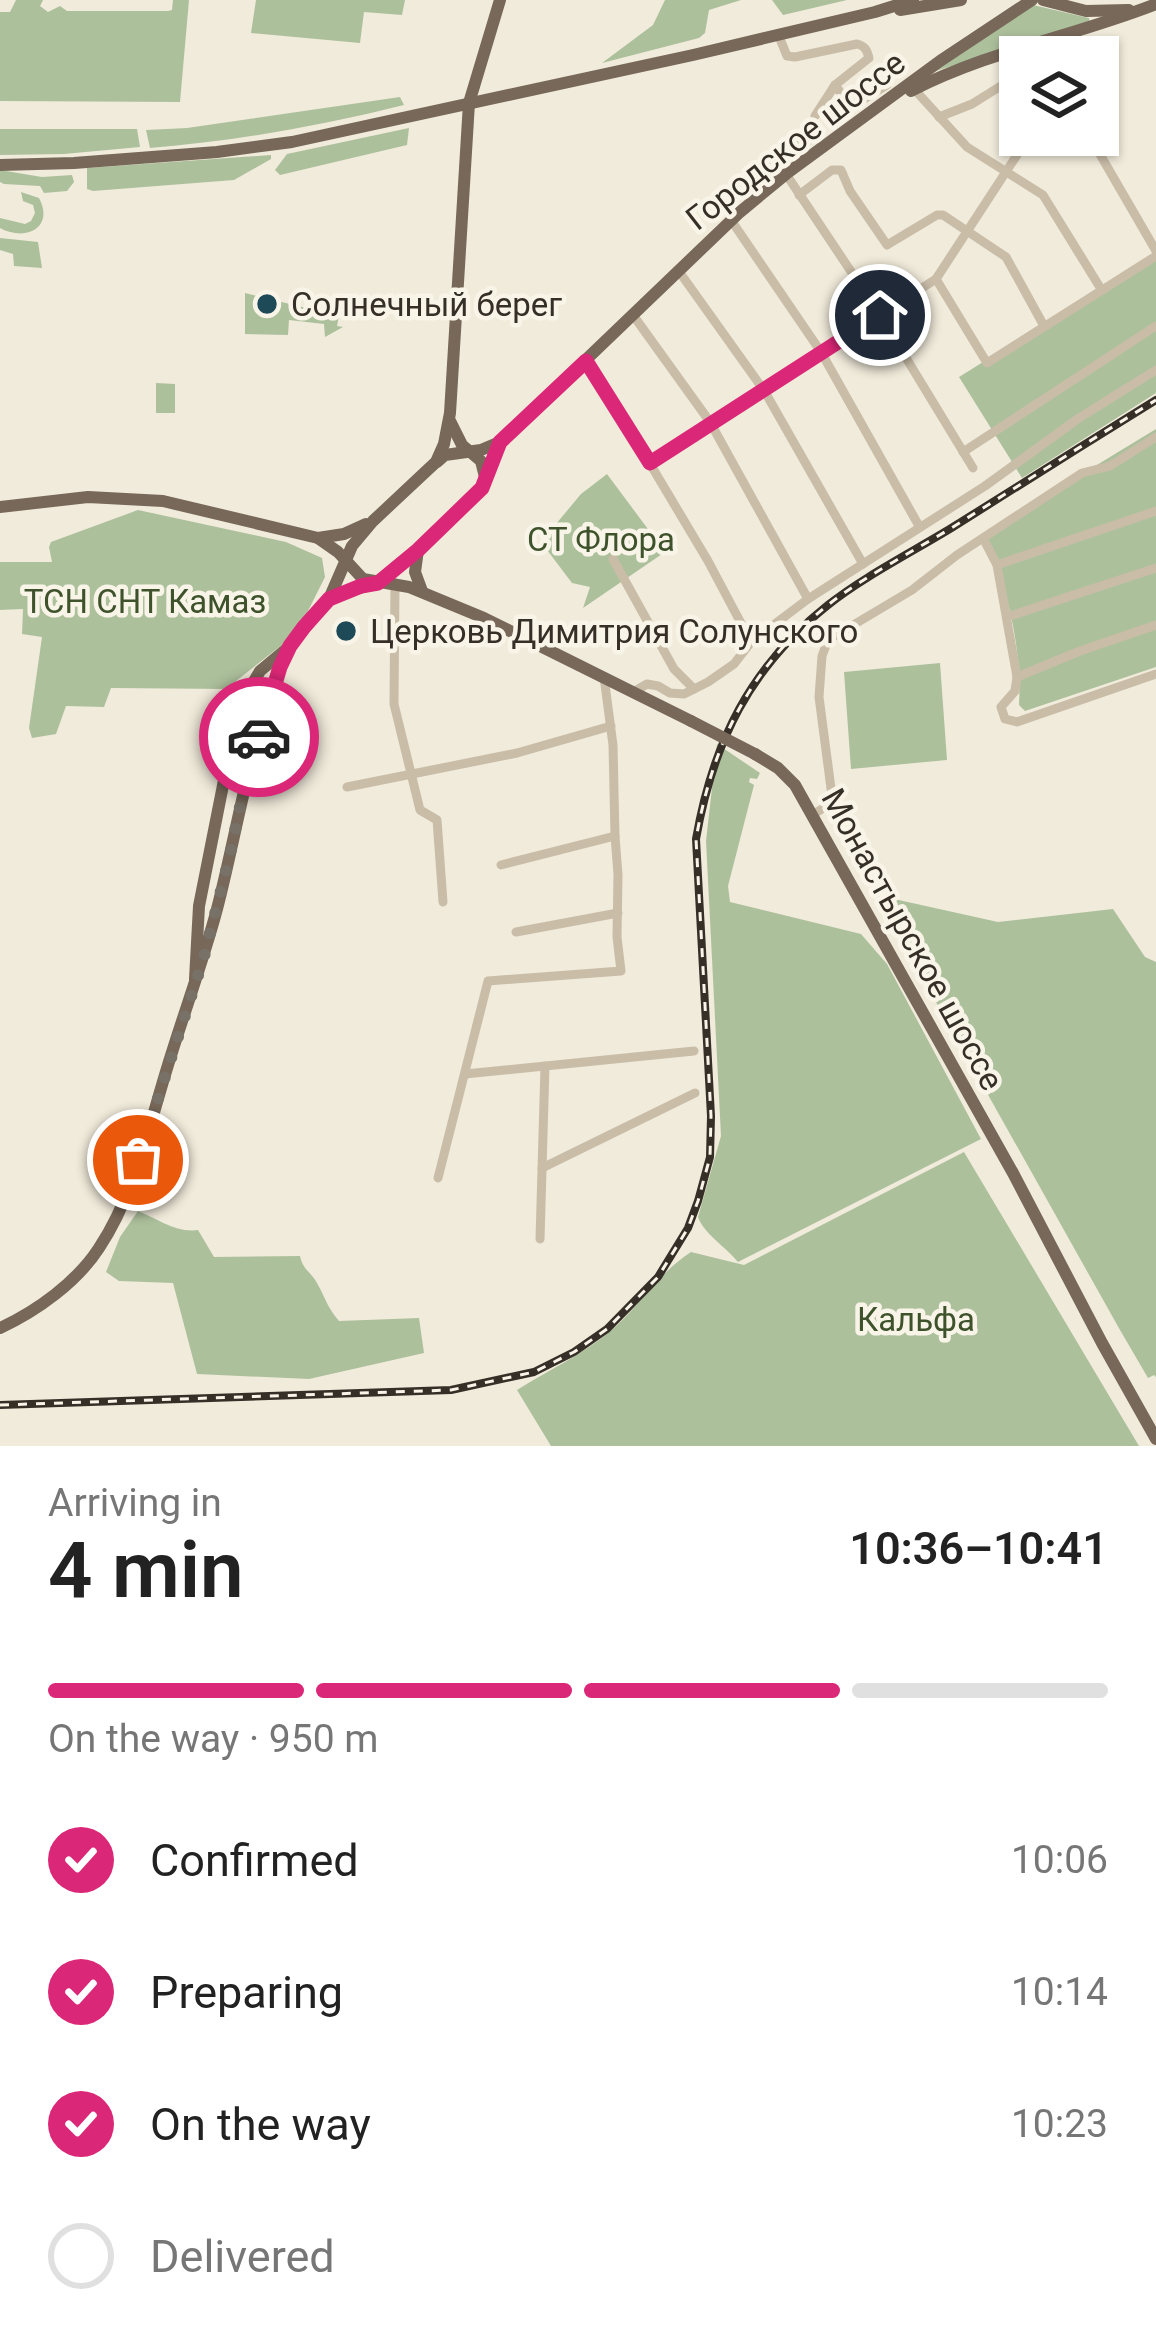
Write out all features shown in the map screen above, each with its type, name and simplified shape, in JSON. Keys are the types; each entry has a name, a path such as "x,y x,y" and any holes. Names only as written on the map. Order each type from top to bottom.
{"main road":[{"path":"195,979 199,906 231,746 253,683 329,599 352,546 436,462 444,444 470,104 500,0"},
{"path":"0,165 136,158 292,142 576,81 913,0"},
{"path":"875,12 961,0"},
{"name":"Городское шоссе","path":"436,462 445,455 500,442 678,269 786,174 1032,0"},
{"path":"1043,0 1109,12 1155,4"},
{"path":"878,109 990,57 1155,4"},
{"path":"449,419 467,452 481,461 485,482"},
{"path":"329,599 378,583 418,550 485,482 500,442"},
{"path":"0,507 88,497 163,500 318,538 344,534 373,521"},
{"path":"318,538 356,574 378,583"},
{"path":"418,550 415,572 423,592"},
{"name":"Монастырское шоссе","path":"378,583 423,592 484,618 754,754 795,784 1156,1439"},
{"path":"0,1328 54,1294 99,1248 131,1179 216,912 247,779 273,686 290,646"}],"street":[{"path":"778,34 787,56 857,44 863,45 869,58 835,85 815,116"},
{"path":"835,85 851,107 887,85"},
{"path":"939,117 999,87"},
{"path":"914,89 967,147 1043,195 1100,290"},
{"path":"650,463 936,279 1016,156"},
{"path":"936,279 987,363 1156,253 1101,156"},
{"path":"799,195 832,170 841,170 887,245 939,214 1006,257 1044,326"},
{"path":"786,174 974,469"},
{"path":"731,220 821,352 920,526"},
{"path":"1145,232 1156,225"},
{"path":"678,269 763,389 863,564"},
{"path":"633,315 710,422 808,599"},
{"path":"963,452 1156,326"},
{"path":"586,361 708,561 751,642"},
{"path":"635,691 647,684 670,693 694,689 734,664 751,642 808,599 986,487 1079,418 1156,370"},
{"path":"812,815 827,806 832,796 819,697 828,640 912,590 1082,473 1110,466 1156,438"},
{"path":"997,565 1156,511"},
{"path":"984,540 997,565 1017,677 1016,691 1001,707 1002,716 1012,723 1156,674"},
{"path":"613,559 674,669 694,689"},
{"path":"1007,617 1156,568"},
{"path":"395,583 394,704 420,810 437,820 443,902"},
{"path":"1017,677 1156,625"},
{"path":"438,1178 488,981 621,971 604,677"},
{"path":"347,787 517,753 610,726"},
{"path":"501,865 615,836"},
{"path":"516,932 618,913"},
{"path":"465,1074 694,1051"},
{"path":"540,1239 544,1066"},
{"path":"542,1168 695,1093"}],"green space":[{"path":"16,0 43,0 40,6 48,12 60,6 67,11 168,11 173,0 189,0 180,102 0,101 0,12 10,12"},
{"path":"256,0 405,0 402,15 364,12 360,43 251,33"},
{"path":"665,0 741,0 709,10 705,33 699,38 602,63 653,25"},
{"path":"772,0 847,0 783,15"},
{"path":"1033,5 1089,18 1090,23 1048,36 999,36 999,51 929,73"},
{"path":"400,97 404,105 214,141 150,148 146,130 187,128"},
{"path":"409,128 407,145 280,175 275,170 287,154"},
{"path":"0,129 137,129 140,147 0,155"},
{"path":"800,139 811,145 747,192 751,173"},
{"path":"271,155 234,180 87,189 87,168"},
{"path":"0,170 42,177 72,175 74,182 67,191 44,193 40,186 0,182"},
{"path":"21,192 39,198 43,208 40,224 28,233 0,228 0,218 31,221 33,205 23,201"},
{"path":"0,238 38,242 42,268 14,266 13,254 0,250"},
{"path":"1156,254 1156,393 1022,478 959,377"},
{"path":"245,293 339,316 337,326 343,327 325,337 324,324 289,320 288,335 245,334"},
{"path":"156,383 175,384 175,413 156,413"},
{"path":"1156,429 1156,667 1025,711 1019,705 1011,618 985,533"},
{"name":"СТ Флора","path":"607,474 665,552 583,608 590,587 572,583 541,542 581,494"},
{"name":"ТСН СНТ Камаз","path":"138,510 286,542 322,558 325,577 288,640 226,689 111,688 104,707 66,706 56,734 32,738 29,728 42,637 22,634 23,609 0,610 0,562 52,562 51,542"},
{"path":"940,663 947,760 851,769 844,672"},
{"path":"717,744 760,773 749,782 754,785 728,886 730,902 861,934 887,964 981,1139 738,1262 698,1217 721,1136 706,841"},
{"path":"876,895 998,922 1113,909 1145,957 1156,962 1156,1377 1148,1378 1120,1330"},
{"name":"Кальфа","path":"964,1152 1139,1446 551,1446 517,1390 608,1333 691,1252 744,1265"},
{"path":"138,1211 175,1227 198,1230 214,1257 300,1256 339,1321 419,1318 424,1353 309,1379 197,1374 173,1283 119,1281 106,1272 120,1237"}],"railway":[{"path":"0,1405 451,1390 534,1372 607,1329 658,1277 688,1228 710,1157 696,839 713,770 739,709 777,654 842,595 1156,400"}],"way so far":[{"path":"138,1160 204,957 259,737"}],"place":[{"name":"Солнечный берег","path":"267,304"},
{"name":"Церковь Димитрия Солунского","path":"346,631"}],"route":[{"path":"259,737 280,667 304,627 329,599 378,583 418,550 482,488 500,442 586,361 650,463 880,315"}]}
